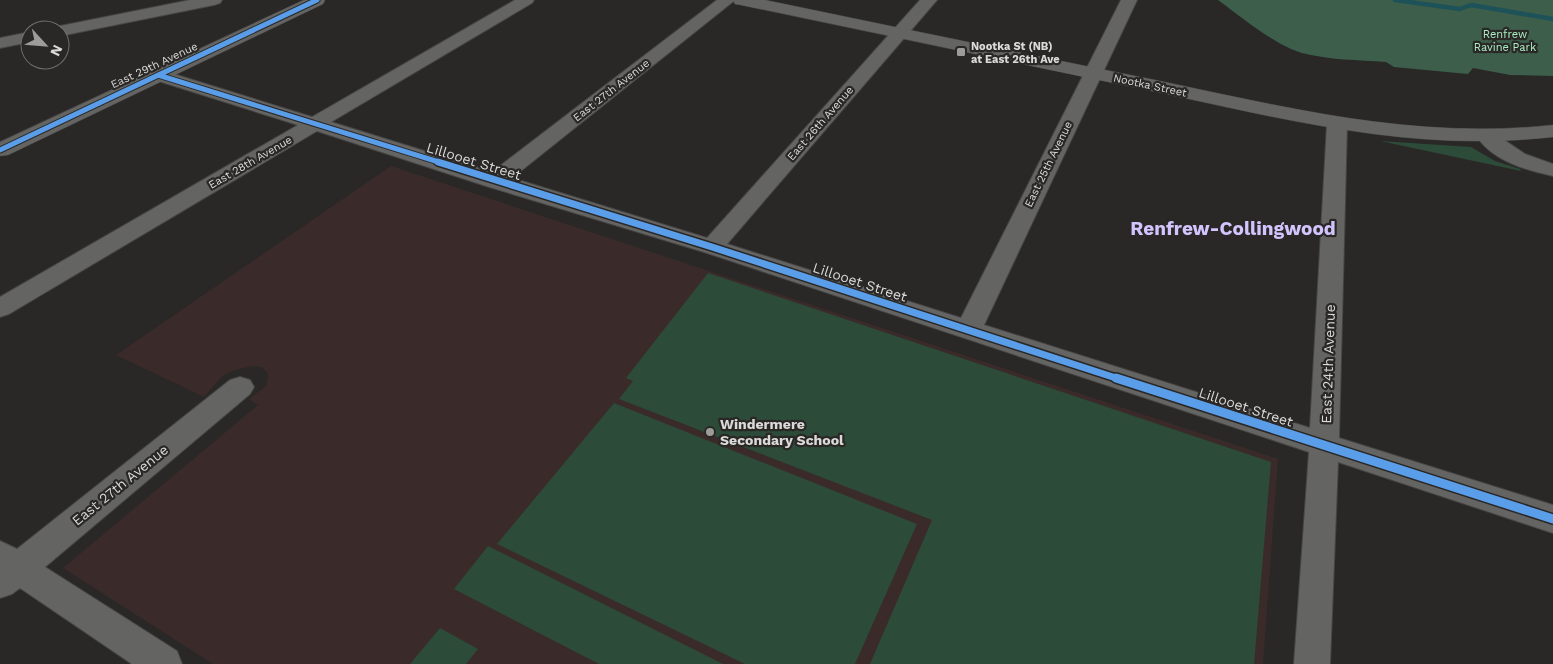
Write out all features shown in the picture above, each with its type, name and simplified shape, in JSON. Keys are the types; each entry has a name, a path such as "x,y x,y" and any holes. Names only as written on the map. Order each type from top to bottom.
{"street":[{"path":"70,28 139,8 214,0"},
{"name":"East 29th Avenue","path":"0,150 317,0"},
{"name":"East 28th Avenue","path":"0,308 526,0"},
{"name":"East 27th Avenue","path":"494,181 727,0"},
{"name":"Nootka Street","path":"741,0 1337,124 1434,136 1486,137 1553,131"},
{"name":"East 26th Avenue","path":"712,247 929,0"},
{"name":"East 25th Avenue","path":"969,329 1129,0"},
{"path":"0,43 20,39"},
{"name":"Lillooet Street","path":"158,75 494,181 712,247 1553,519"},
{"name":"East 24th Avenue","path":"1312,664 1324,445 1337,124"},
{"path":"1486,137 1504,152 1518,160 1553,170"},
{"name":"East 27th Avenue","path":"6,569 240,387"},
{"path":"6,569 164,664"}],"shaded area":[{"name":"Windermere Secondary School","path":"391,166 1278,459 1263,664 213,664 63,568 258,405 249,399 266,386 267,372 261,367 252,366 232,371 222,376 204,397 116,355"}],"green space":[{"name":"Renfrew Ravine Park","path":"1218,0 1553,0 1553,76 1510,75 1473,68 1468,74 1394,67 1386,62 1333,58 1302,53 1270,38"},
{"path":"1380,141 1471,147 1495,161 1520,169 1521,171"},
{"path":"708,273 1271,462 1254,664 870,664 932,520 619,399 633,381 626,378"},
{"path":"614,403 917,524 855,664 745,664 497,544"},
{"path":"488,546 723,664 599,664 454,589"},
{"path":"440,628 478,649 466,664 410,664"}],"waterway":[{"path":"1395,0 1460,9 1471,5 1553,19"}],"cycle path":[{"path":"0,150 317,0"},
{"path":"158,75 712,247 1553,519"}],"place":[{"name":"Nootka St (NB) at East 26th Ave","path":"961,52"},
{"name":"Windermere Secondary School","path":"710,432"}],"district":[{"name":"Renfrew-Collingwood","path":"1233,228"}]}
